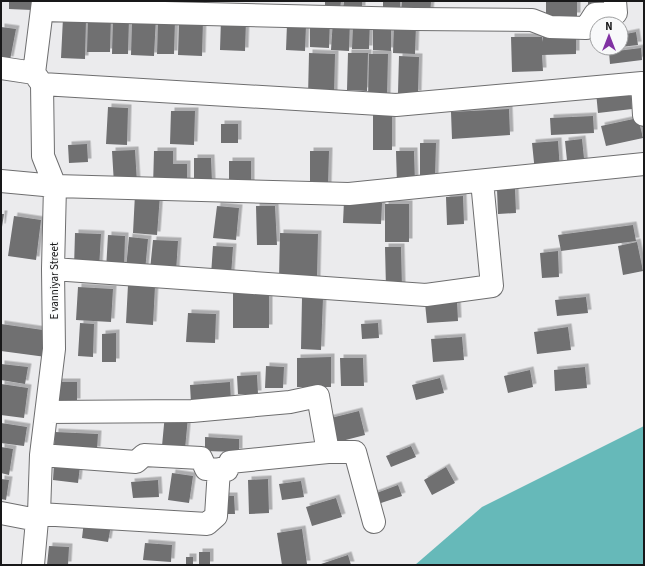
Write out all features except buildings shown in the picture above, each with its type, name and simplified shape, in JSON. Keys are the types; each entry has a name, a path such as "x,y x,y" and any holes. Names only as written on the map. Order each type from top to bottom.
{"street":[{"path":"42,6 414,19 532,20 550,27 586,28 595,14 616,13 615,1"},
{"name":"E vanniyar Street","path":"33,565 38,517 41,455 54,349 53,269 55,186 43,156 38,78 42,6"},
{"path":"1,68 38,78 396,105 642,83 644,116"},
{"path":"1,182 55,186 349,194 644,164"},
{"path":"53,269 426,295 492,286 482,181"},
{"path":"47,412 192,411 290,402 318,396 328,452"},
{"path":"41,455 136,462 144,455 201,458 206,469 227,470 230,462 328,452 354,452 374,522"},
{"path":"1,513 38,517 207,524 216,516 219,469"}],"water":[{"path":"644,426 644,565 415,565 482,507"}]}
